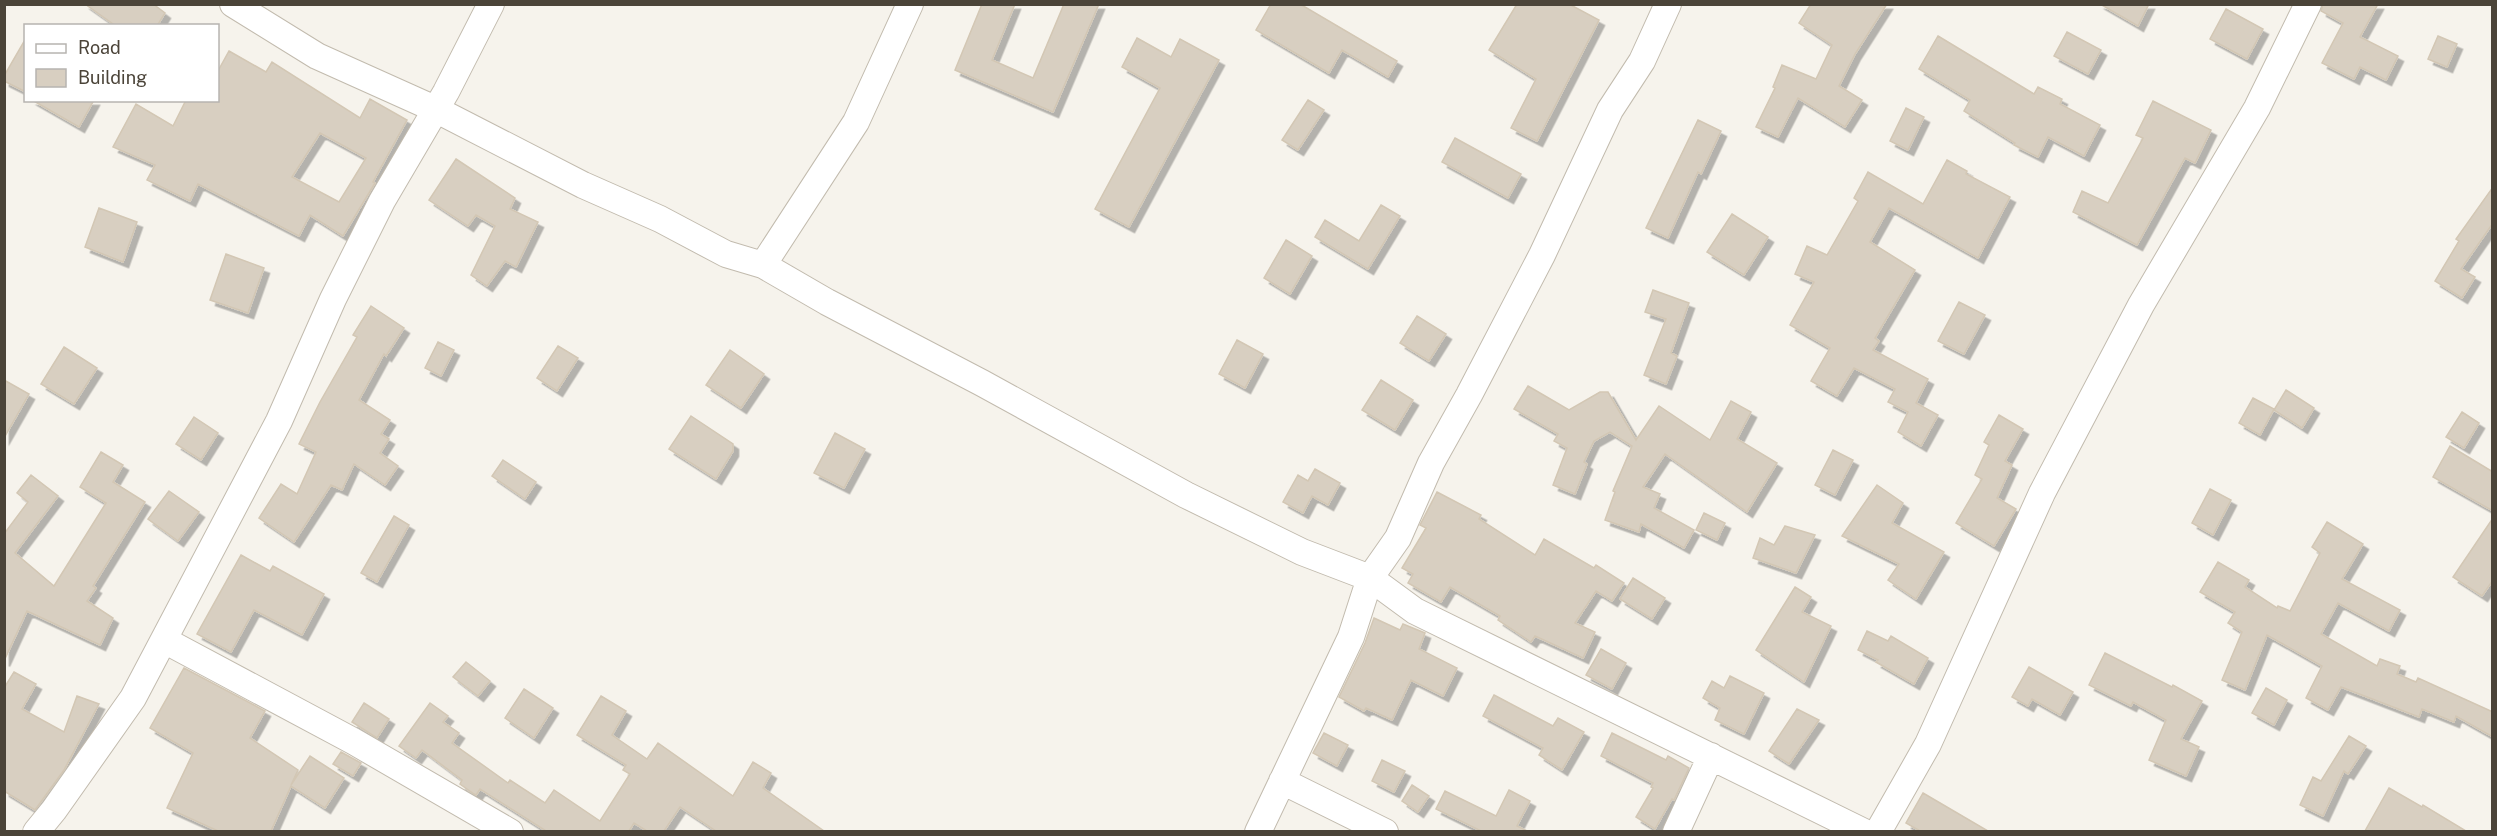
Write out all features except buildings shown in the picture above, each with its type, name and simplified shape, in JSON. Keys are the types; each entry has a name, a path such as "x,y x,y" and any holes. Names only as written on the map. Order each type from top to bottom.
{"street":[{"path":"233,4 317,56 435,109 726,254 763,265 827,302 982,383 1186,495 1302,552 1370,578 1415,611 1784,794 1864,831"},
{"path":"36,831 54,810 133,698 279,420 333,299 382,201 435,109 491,4"},
{"path":"763,265 856,122 910,4"},
{"path":"1258,831 1351,637 1370,578 1398,538 1431,463 1542,255 1610,110 1642,61 1668,4"},
{"path":"1878,831 1928,744 2042,493 2141,305 2257,108 2308,4"},
{"path":"164,640 353,741 510,831"},
{"path":"1676,831 1711,756"},
{"path":"1282,781 1384,831"}]}
